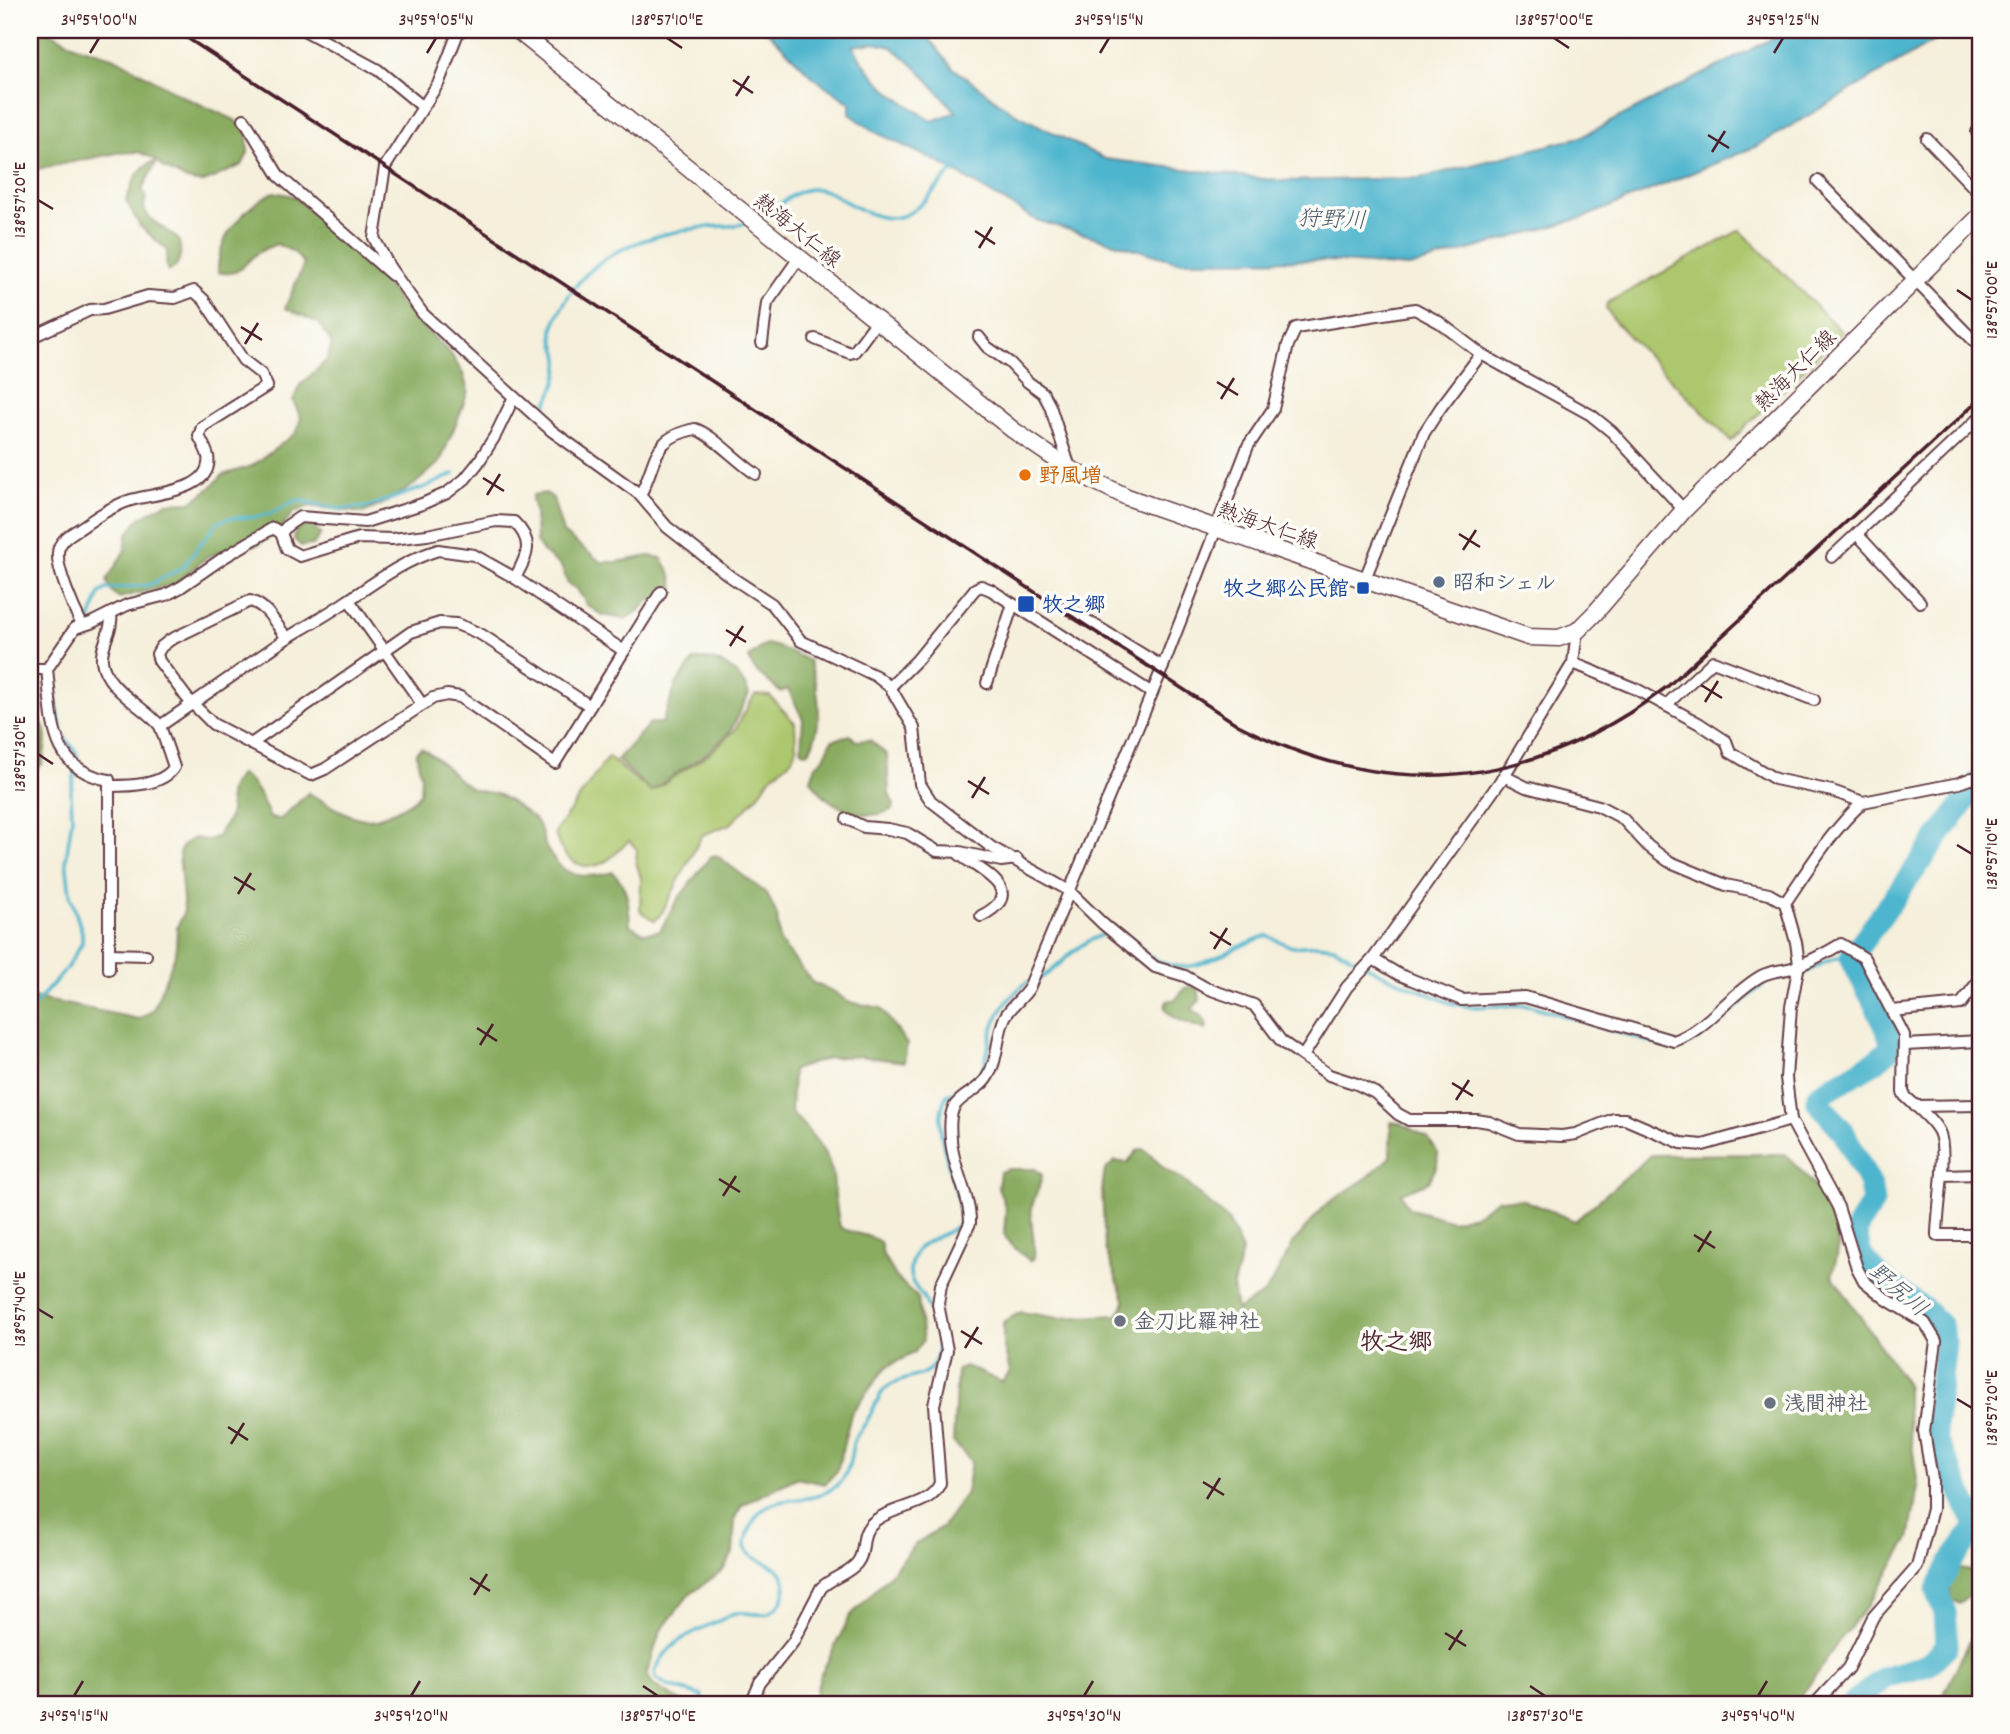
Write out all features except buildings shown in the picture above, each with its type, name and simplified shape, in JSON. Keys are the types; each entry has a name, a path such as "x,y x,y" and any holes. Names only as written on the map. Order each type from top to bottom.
{"main road":[{"name":"熱海大仁線","path":"517,30 1013,430 1070,469 1126,497 1528,637 1559,638 1577,631 1684,510 1980,216"}],"street":[{"path":"304,30 378,71 423,107"},
{"path":"458,30 439,82 386,167 374,230 377,244 397,279 423,314 514,397 552,431 640,495 667,527 731,577 772,604 801,641 876,676 890,687 914,728 920,784 925,795 991,847 1017,859 1068,890 1105,927 1155,967 1185,976 1206,988 1254,1005 1281,1041 1329,1075 1375,1093 1398,1114 1409,1120 1476,1120 1489,1122 1519,1134 1562,1136 1576,1134 1614,1119 1625,1119 1681,1143 1703,1145 1791,1120"},
{"path":"244,119 279,176 383,270 397,279"},
{"path":"1927,139 1980,194"},
{"path":"1818,181 1980,347"},
{"path":"762,343 767,303 799,258"},
{"path":"30,338 90,310 104,309 148,296 175,298 194,290 204,300 243,360 261,374 267,386 202,427 199,436 208,457 207,467 202,477 194,484 129,501 111,509 68,536 61,544 58,553 60,564 82,625"},
{"path":"751,1704 760,1683 793,1643 821,1588 855,1566 860,1559 867,1528 885,1514 935,1494 940,1483 934,1405 947,1350 938,1296 970,1223 971,1213 951,1142 952,1114 958,1102 986,1078 995,1060 1004,1021 1029,988 1163,667 1248,446 1273,410 1288,345 1296,328 1415,309 1439,322 1481,354 1591,415 1612,432 1684,510"},
{"path":"815,339 850,353 854,352 877,321"},
{"path":"979,337 1043,393 1070,469"},
{"path":"1364,581 1424,433 1481,354"},
{"path":"281,534 300,517 365,522 447,493 465,479 478,463 514,397"},
{"path":"1832,557 1980,417"},
{"path":"640,495 653,460 668,438 695,429 705,433 756,474"},
{"path":"109,969 109,780 78,770 64,756 53,723 47,669 75,628 127,605 166,595 273,528 281,534 287,550 300,556 359,538 416,537 496,521 514,522 526,535 527,554 515,578"},
{"path":"1857,534 1920,602"},
{"path":"160,726 373,582 414,557 438,550 474,555 515,578 624,652"},
{"path":"890,687 917,660 975,589 981,586 1152,693"},
{"path":"287,638 267,610 250,601 170,640 157,654 159,661 194,704 220,729 311,775 325,769 422,704 447,695 460,697 555,762 661,592"},
{"path":"349,600 422,704"},
{"path":"987,683 1013,604"},
{"path":"1065,607 1163,667"},
{"path":"109,786 136,785 161,778 172,771 172,761 160,726 147,712 127,699 104,667 102,657 112,625 111,613"},
{"path":"251,744 411,632 440,624 456,624 482,635 590,706"},
{"path":"1304,1056 1346,988 1369,963 1504,776 1573,663 1577,631"},
{"path":"1666,705 1713,661 1814,700"},
{"path":"1573,663 1636,689 1666,705 1718,735 1726,741 1730,752 1775,779 1832,791 1863,802 1976,781"},
{"path":"30,669 47,669"},
{"path":"1504,776 1536,790 1599,806 1622,818 1648,846 1668,861 1726,885 1769,894 1785,903 1796,942 1798,967 1791,1007 1786,1078 1791,1120 1838,1207 1857,1268 1864,1281 1886,1299 1925,1323 1936,1341 1924,1431 1933,1509 1917,1567 1872,1617 1848,1668 1815,1704"},
{"path":"1785,903 1821,851 1849,815 1863,802"},
{"path":"846,819 864,827 907,833 937,851 957,852 992,860 1017,859"},
{"path":"957,852 993,877 1001,886 998,904 981,916"},
{"path":"1369,963 1462,1000 1525,998 1674,1041 1691,1035 1730,999 1762,975 1798,967 1841,944 1846,946 1861,955 1904,1035 1903,1092 1939,1132 1942,1175 1937,1235 1980,1235"},
{"path":"109,954 146,955"},
{"path":"1892,1011 1961,1004 1980,979"},
{"path":"1905,1045 1980,1041"},
{"path":"1915,1106 1980,1105"},
{"path":"1942,1175 1980,1174"}],"green space":[{"path":"30,30 46,30 76,46 115,58 184,97 235,120 247,133 248,153 242,165 202,183 187,180 139,152 117,153 33,170 30,168"},
{"path":"153,162 156,163 142,189 146,196 144,207 153,221 178,239 180,258 176,266 168,271 167,250 140,226 126,200 139,173"},
{"path":"274,192 293,196 372,264 400,304 451,354 463,374 468,391 460,414 440,462 415,484 385,503 363,513 309,506 293,513 281,528 257,545 234,548 208,556 175,584 119,598 111,591 107,580 125,550 127,535 140,518 166,503 191,502 223,475 252,466 296,433 301,418 293,401 300,385 327,360 332,344 319,323 285,308 304,264 294,252 277,244 255,255 238,271 218,272 222,247 234,224 252,206"},
{"path":"1740,230 1842,332 1731,441 1616,323 1606,308 1607,303"},
{"path":"546,493 553,498 563,533 601,562 649,556 661,558 673,581 672,596 662,601 649,600 639,611 625,619 602,615 587,605 577,589 568,584 561,566 544,553 536,542 533,495"},
{"path":"310,525 321,534 313,545 301,546 294,539 295,532"},
{"path":"766,644 809,661 819,707 817,730 809,752 805,753 801,749 803,719 788,689 780,692 750,662 749,657"},
{"path":"705,659 732,670 749,694 730,732 707,753 651,791 617,760 650,723 662,723 677,683 694,660"},
{"path":"757,695 770,696 795,723 796,749 791,760 769,779 758,796 731,824 702,835 663,911 655,921 640,911 641,878 636,862 637,849 629,841 611,858 598,865 582,865 564,853 555,832 608,757 651,792 710,753 734,731"},
{"path":"30,704 44,726 46,740 42,765 30,773"},
{"path":"850,735 856,741 870,740 887,755 889,794 893,809 871,815 847,810 825,797 811,779 816,765 824,758 832,740"},
{"path":"421,748 471,788 497,794 530,815 539,825 552,857 566,871 582,876 613,872 625,890 630,925 644,933 660,931 676,902 710,857 716,855 767,894 777,915 780,942 813,983 835,992 848,1002 881,1008 907,1044 904,1062 859,1056 829,1058 793,1070 791,1112 817,1142 831,1168 840,1227 880,1242 883,1255 897,1278 918,1298 923,1341 914,1353 886,1367 851,1414 837,1471 825,1484 796,1478 742,1505 735,1518 733,1553 724,1569 688,1596 660,1632 647,1674 653,1685 686,1704 30,1704 30,997 139,1019 153,1010 176,952 177,928 184,911 179,853 184,844 194,838 207,840 217,837 229,817 229,791 241,774 255,788 270,818 281,819 308,793 351,816 372,819 394,811 420,794 421,776 416,752"},
{"path":"1194,986 1199,992 1200,1000 1192,1009 1205,1020 1206,1030 1177,1019 1165,1007 1167,1001 1176,999 1185,988"},
{"path":"1391,1122 1400,1123 1428,1138 1438,1153 1437,1165 1429,1182 1401,1193 1408,1208 1452,1221 1474,1215 1499,1199 1524,1200 1575,1221 1651,1155 1785,1154 1805,1174 1821,1196 1837,1234 1838,1251 1832,1275 1907,1385 1907,1410 1918,1487 1909,1539 1869,1604 1839,1641 1796,1704 813,1704 820,1676 850,1616 915,1544 943,1526 966,1493 971,1461 953,1442 957,1371 965,1366 1002,1382 1010,1372 1003,1343 1003,1322 1021,1312 1059,1318 1117,1315 1125,1302 1105,1248 1102,1189 1105,1170 1115,1161 1127,1163 1137,1151 1144,1149 1228,1220 1242,1251 1233,1287 1237,1310 1266,1292 1294,1242 1325,1205 1368,1177 1390,1157"},
{"path":"1008,1169 1035,1169 1042,1175 1032,1207 1034,1258 1030,1261 1010,1244 1004,1234 1006,1209 998,1187 1000,1172"},
{"path":"1959,1569 1974,1571 1979,1576 1974,1588 1959,1604 1951,1599 1950,1583"},
{"path":"1980,1620 1980,1704 1939,1704"}],"water":[{"name":"狩野川","path":"766,30 922,30 952,67 1012,112 1105,159 1281,181 1421,178 1581,137 1789,30 1948,30 1757,146 1585,217 1409,267 1313,260 1176,261 1036,220 940,163 875,132 850,114 850,103 814,78","holes":["874,43 892,47 919,70 956,112 932,121 878,80 853,46"]}],"waterway":[{"path":"759,217 791,196 805,190 817,189 830,192 866,212 896,218 918,207 954,169"},
{"path":"541,414 557,380 559,358 553,332 555,322 567,299 597,265 616,252 658,236 749,222"},
{"path":"90,620 100,593 106,589 149,585 182,568 217,523 229,518 256,517 272,513 297,500 340,509 367,507 454,474"},
{"path":"54,685 56,666 86,627"},
{"path":"30,1010 66,969 82,943 82,932 70,895 66,860 72,818 71,791 78,759 75,750 63,737 55,696"},
{"name":"野尻川","path":"1853,1704 1885,1677 1928,1665 1947,1646 1945,1613 1937,1590 1952,1560 1973,1532 1975,1522 1937,1442 1935,1428 1945,1343 1941,1326 1925,1310 1877,1275 1861,1255 1856,1234 1873,1202 1870,1184 1843,1131 1817,1101 1820,1094 1875,1062 1891,1048 1881,1015 1851,957 1980,780"},
{"path":"1119,931 1135,943"},
{"path":"1034,981 1052,971 1082,945 1108,932"},
{"path":"1151,957 1167,965 1196,965 1268,936 1292,947 1334,947 1380,973 1450,1003 1471,1007 1529,1005 1676,1050 1700,1038 1765,983 1776,978 1793,977"},
{"path":"1801,975 1831,960 1851,957"},
{"path":"705,1704 702,1696 668,1686 656,1678 655,1672 665,1654 689,1635 733,1614 768,1613 780,1603 785,1593 785,1582 780,1571 754,1557 745,1547 751,1525 761,1512 772,1504 813,1497 828,1492 841,1481 848,1467 855,1438 883,1391 897,1382 922,1374 934,1364 938,1348 935,1326 923,1297 912,1281 910,1268 920,1247 960,1222 956,1191 942,1141 942,1109 947,1095 964,1087 982,1070 994,1024 1012,995 1027,982"}],"railway":[{"path":"175,30 1238,725 1295,750 1350,767 1405,775 1459,774 1513,764 1565,747 1617,720 1668,686 1980,399"}],"place":[{"name":"野風増","path":"1025,475"},
{"name":"昭和シェル","path":"1439,582"},
{"name":"牧之郷公民館","path":"1363,588"},
{"name":"牧之郷","path":"1026,604"},
{"name":"金刀比羅神社","path":"1120,1321"},
{"name":"浅間神社","path":"1770,1403"}],"district":[{"name":"牧之郷","path":"1396,1341"}]}
